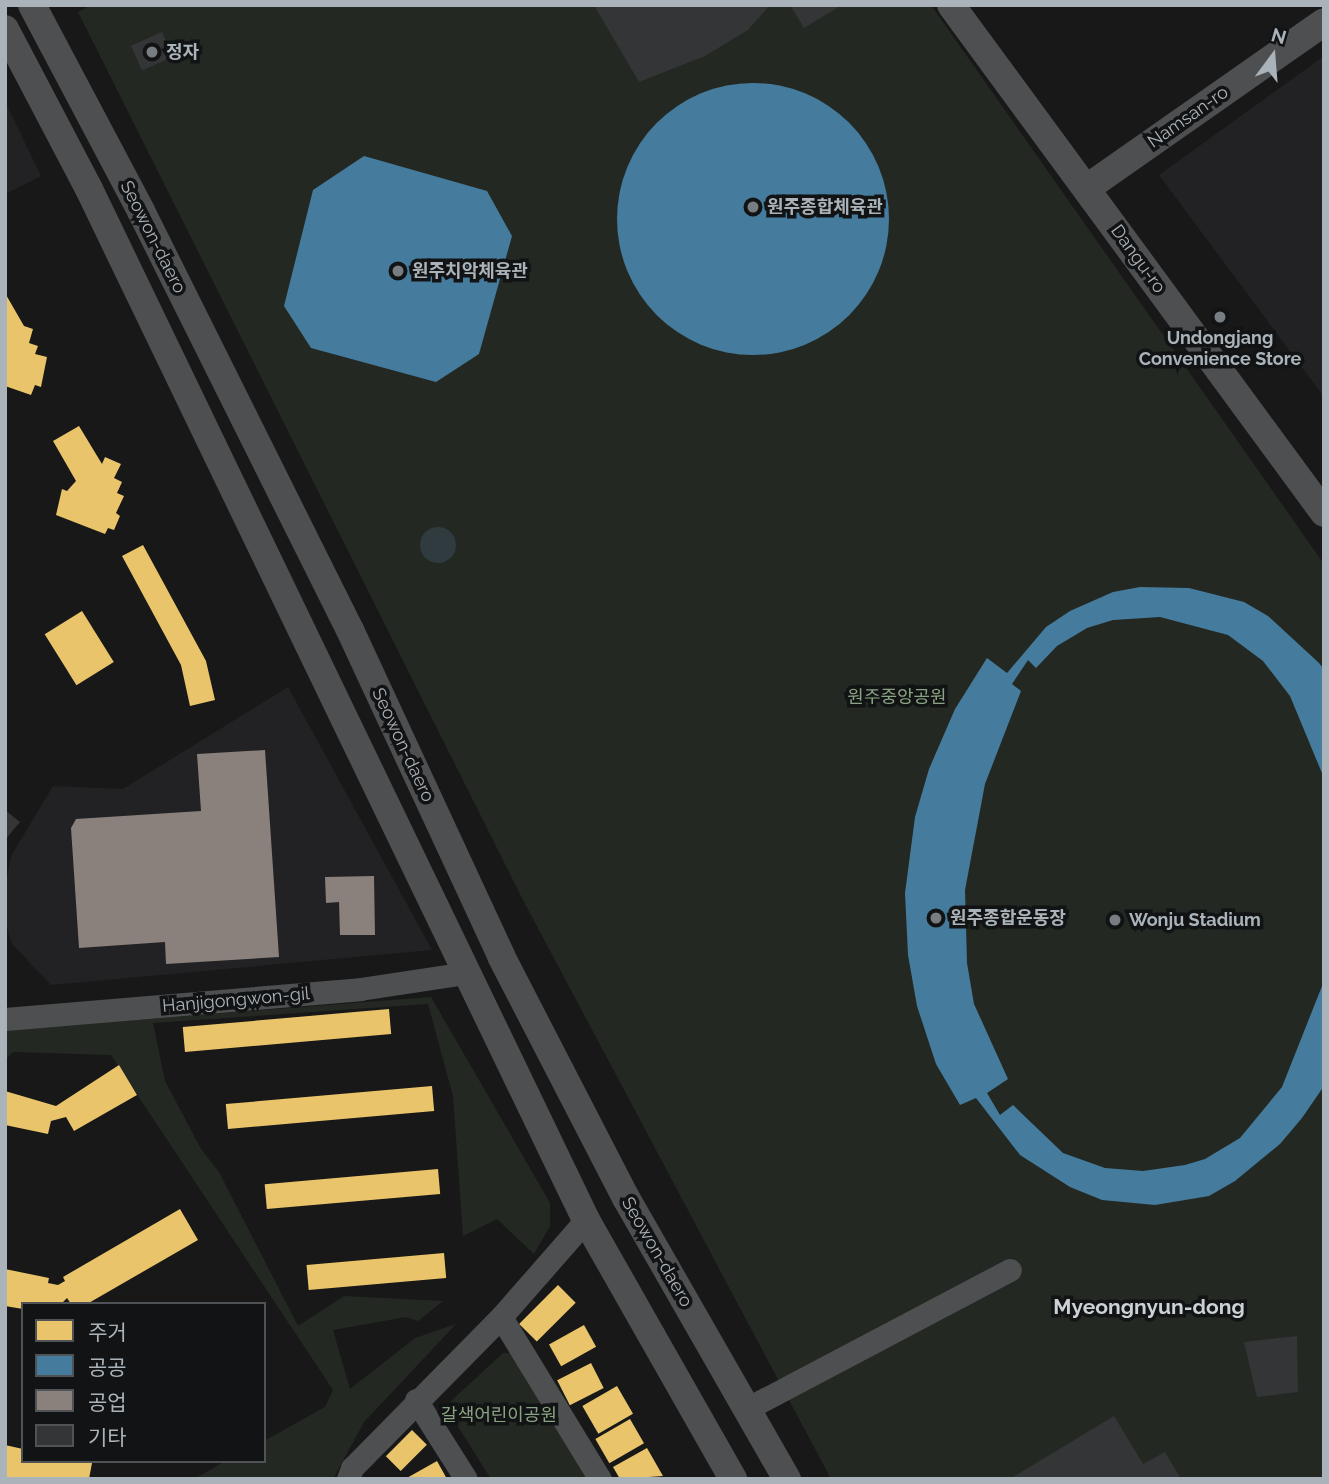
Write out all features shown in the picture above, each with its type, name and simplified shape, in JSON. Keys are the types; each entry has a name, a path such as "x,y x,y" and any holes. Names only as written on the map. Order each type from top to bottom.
{"street":[{"name":"Seowon-daero","path":"32,5 141,211 281,494 501,956 626,1198 787,1479"},
{"name":"Dangu-ro","path":"951,5 1324,513"},
{"name":"Namsan-ro","path":"1087,188 1324,22"},
{"name":"Seowon-daero","path":"5,29 89,189 586,1220 733,1479"},
{"path":"244,513 281,494"},
{"path":"466,973 501,956"},
{"name":"Hanjigongwon-gil","path":"5,1019 359,989 466,973"},
{"path":"348,1479 352,1468 416,1400 501,1317 586,1220 626,1198"},
{"path":"748,1408 1010,1270"},
{"path":"501,1317 600,1479"},
{"path":"416,1400 466,1479"}],"shaded area":[{"path":"1324,56 1324,397 1159,175"},
{"path":"5,101 41,176 5,194"},
{"path":"438,527 451,532 456,545 451,558 438,563 425,558 420,545 425,532"},
{"path":"288,687 432,950 51,985 12,944 5,921 5,888 11,856 53,786 123,789"}],"green space":[{"name":"원주중앙공원","path":"91,5 931,5 1324,564 1324,1479 831,1479 522,898 78,12"},
{"path":"431,997 550,1203 550,1226 534,1254 497,1219 463,1236 453,1096 428,1004 153,1023 165,1081 201,1149 219,1172 298,1326 344,1296 443,1301 418,1321 406,1317 333,1330 350,1389 415,1338 456,1324 364,1422 333,1479 194,1479 222,1463 266,1463 266,1440 325,1407 333,1390 111,1055 13,1052 5,1060 5,1030"},
{"name":"갈색어린이공원","path":"503,1353 511,1353 586,1478 491,1479 449,1412 450,1402"}],"building: 주거":[{"path":"5,293 24,326 33,329 29,343 38,346 35,354 47,357 41,387 35,385 31,395 5,386"},
{"path":"79,426 102,464 105,457 121,464 114,478 122,482 117,493 124,496 116,513 120,516 114,530 108,528 105,534 56,515 62,489 67,491 76,481 53,441"},
{"path":"143,545 206,661 215,700 190,706 181,665 122,556"},
{"path":"82,611 114,662 76,685 45,634"},
{"path":"389,1009 391,1034 185,1052 183,1027"},
{"path":"119,1065 137,1095 74,1131 66,1117 51,1121 48,1134 5,1125 5,1091 56,1106"},
{"path":"432,1086 434,1111 228,1129 226,1104"},
{"path":"438,1169 440,1194 267,1209 265,1184"},
{"path":"180,1209 198,1240 90,1302 70,1302 67,1298 63,1302 21,1302 21,1309 5,1306 5,1269 49,1278 48,1283 58,1285 65,1281 63,1277"},
{"path":"444,1253 446,1278 309,1290 307,1265"},
{"path":"558,1285 576,1303 537,1342 519,1324"},
{"path":"584,1325 596,1347 561,1366 549,1344"},
{"path":"591,1363 604,1388 570,1405 557,1380"},
{"path":"617,1386 633,1414 598,1434 582,1406"},
{"path":"630,1419 644,1443 609,1463 595,1439"},
{"path":"412,1430 427,1445 401,1471 386,1456"},
{"path":"5,1445 21,1449 21,1463 92,1463 89,1479 5,1479"},
{"path":"647,1448 663,1476 620,1479 613,1467"},
{"path":"437,1461 447,1479 405,1479"}],"building: 공공":[{"name":"원주종합체육관","path":"753,83 780,86 805,93 829,106 849,123 866,143 879,167 886,192 889,219 886,246 879,271 866,295 849,315 829,332 805,345 780,352 753,355 726,352 701,345 677,332 657,315 640,295 627,271 620,246 617,219 620,192 627,167 640,143 657,123 677,106 701,93 726,86"},
{"name":"원주치악체육관","path":"364,156 487,191 512,236 479,354 436,382 311,348 284,306 313,190"},
{"name":"원주종합운동장","path":"1140,587 1189,588 1244,602 1268,616 1319,663 1324,669 1324,778 1290,696 1263,661 1228,635 1160,617 1113,620 1087,628 1057,646 1036,668 1028,660 1012,684 1021,691 985,784 965,890 967,963 974,1004 1008,1079 987,1093 1000,1115 1013,1105 1063,1153 1105,1168 1143,1171 1185,1165 1205,1159 1240,1138 1282,1087 1324,981 1324,1086 1302,1118 1280,1144 1235,1181 1209,1196 1155,1205 1102,1200 1070,1187 1020,1155 976,1098 960,1105 936,1064 917,1006 908,955 905,893 915,817 929,769 955,709 987,658 1007,673 1046,627 1070,611 1113,592"}],"building: 공업":[{"path":"265,750 279,957 166,964 165,942 79,948 71,828 76,819 201,811 197,754"},
{"path":"374,876 375,935 340,935 339,902 326,903 325,877"}],"building: 기타":[{"path":"594,5 770,5 748,30 705,56 639,82"},
{"path":"790,5 842,5 804,28"},
{"name":"정자","path":"162,32 173,57 142,70 131,46"},
{"path":"5,810 20,822 5,840"},
{"path":"1297,1336 1298,1392 1257,1397 1244,1342"},
{"path":"1114,1416 1143,1464 1165,1452 1181,1479 1010,1479"}],"place":[{"name":"정자","path":"152,52"},
{"name":"원주종합체육관","path":"753,207"},
{"name":"원주치악체육관","path":"398,271"},
{"name":"Undongjang Convenience Store","path":"1220,317"},
{"name":"원주종합운동장","path":"936,918"},
{"name":"Wonju Stadium","path":"1115,920"}],"district":[{"name":"Myeongnyun-dong","path":"1149,1307"}]}
